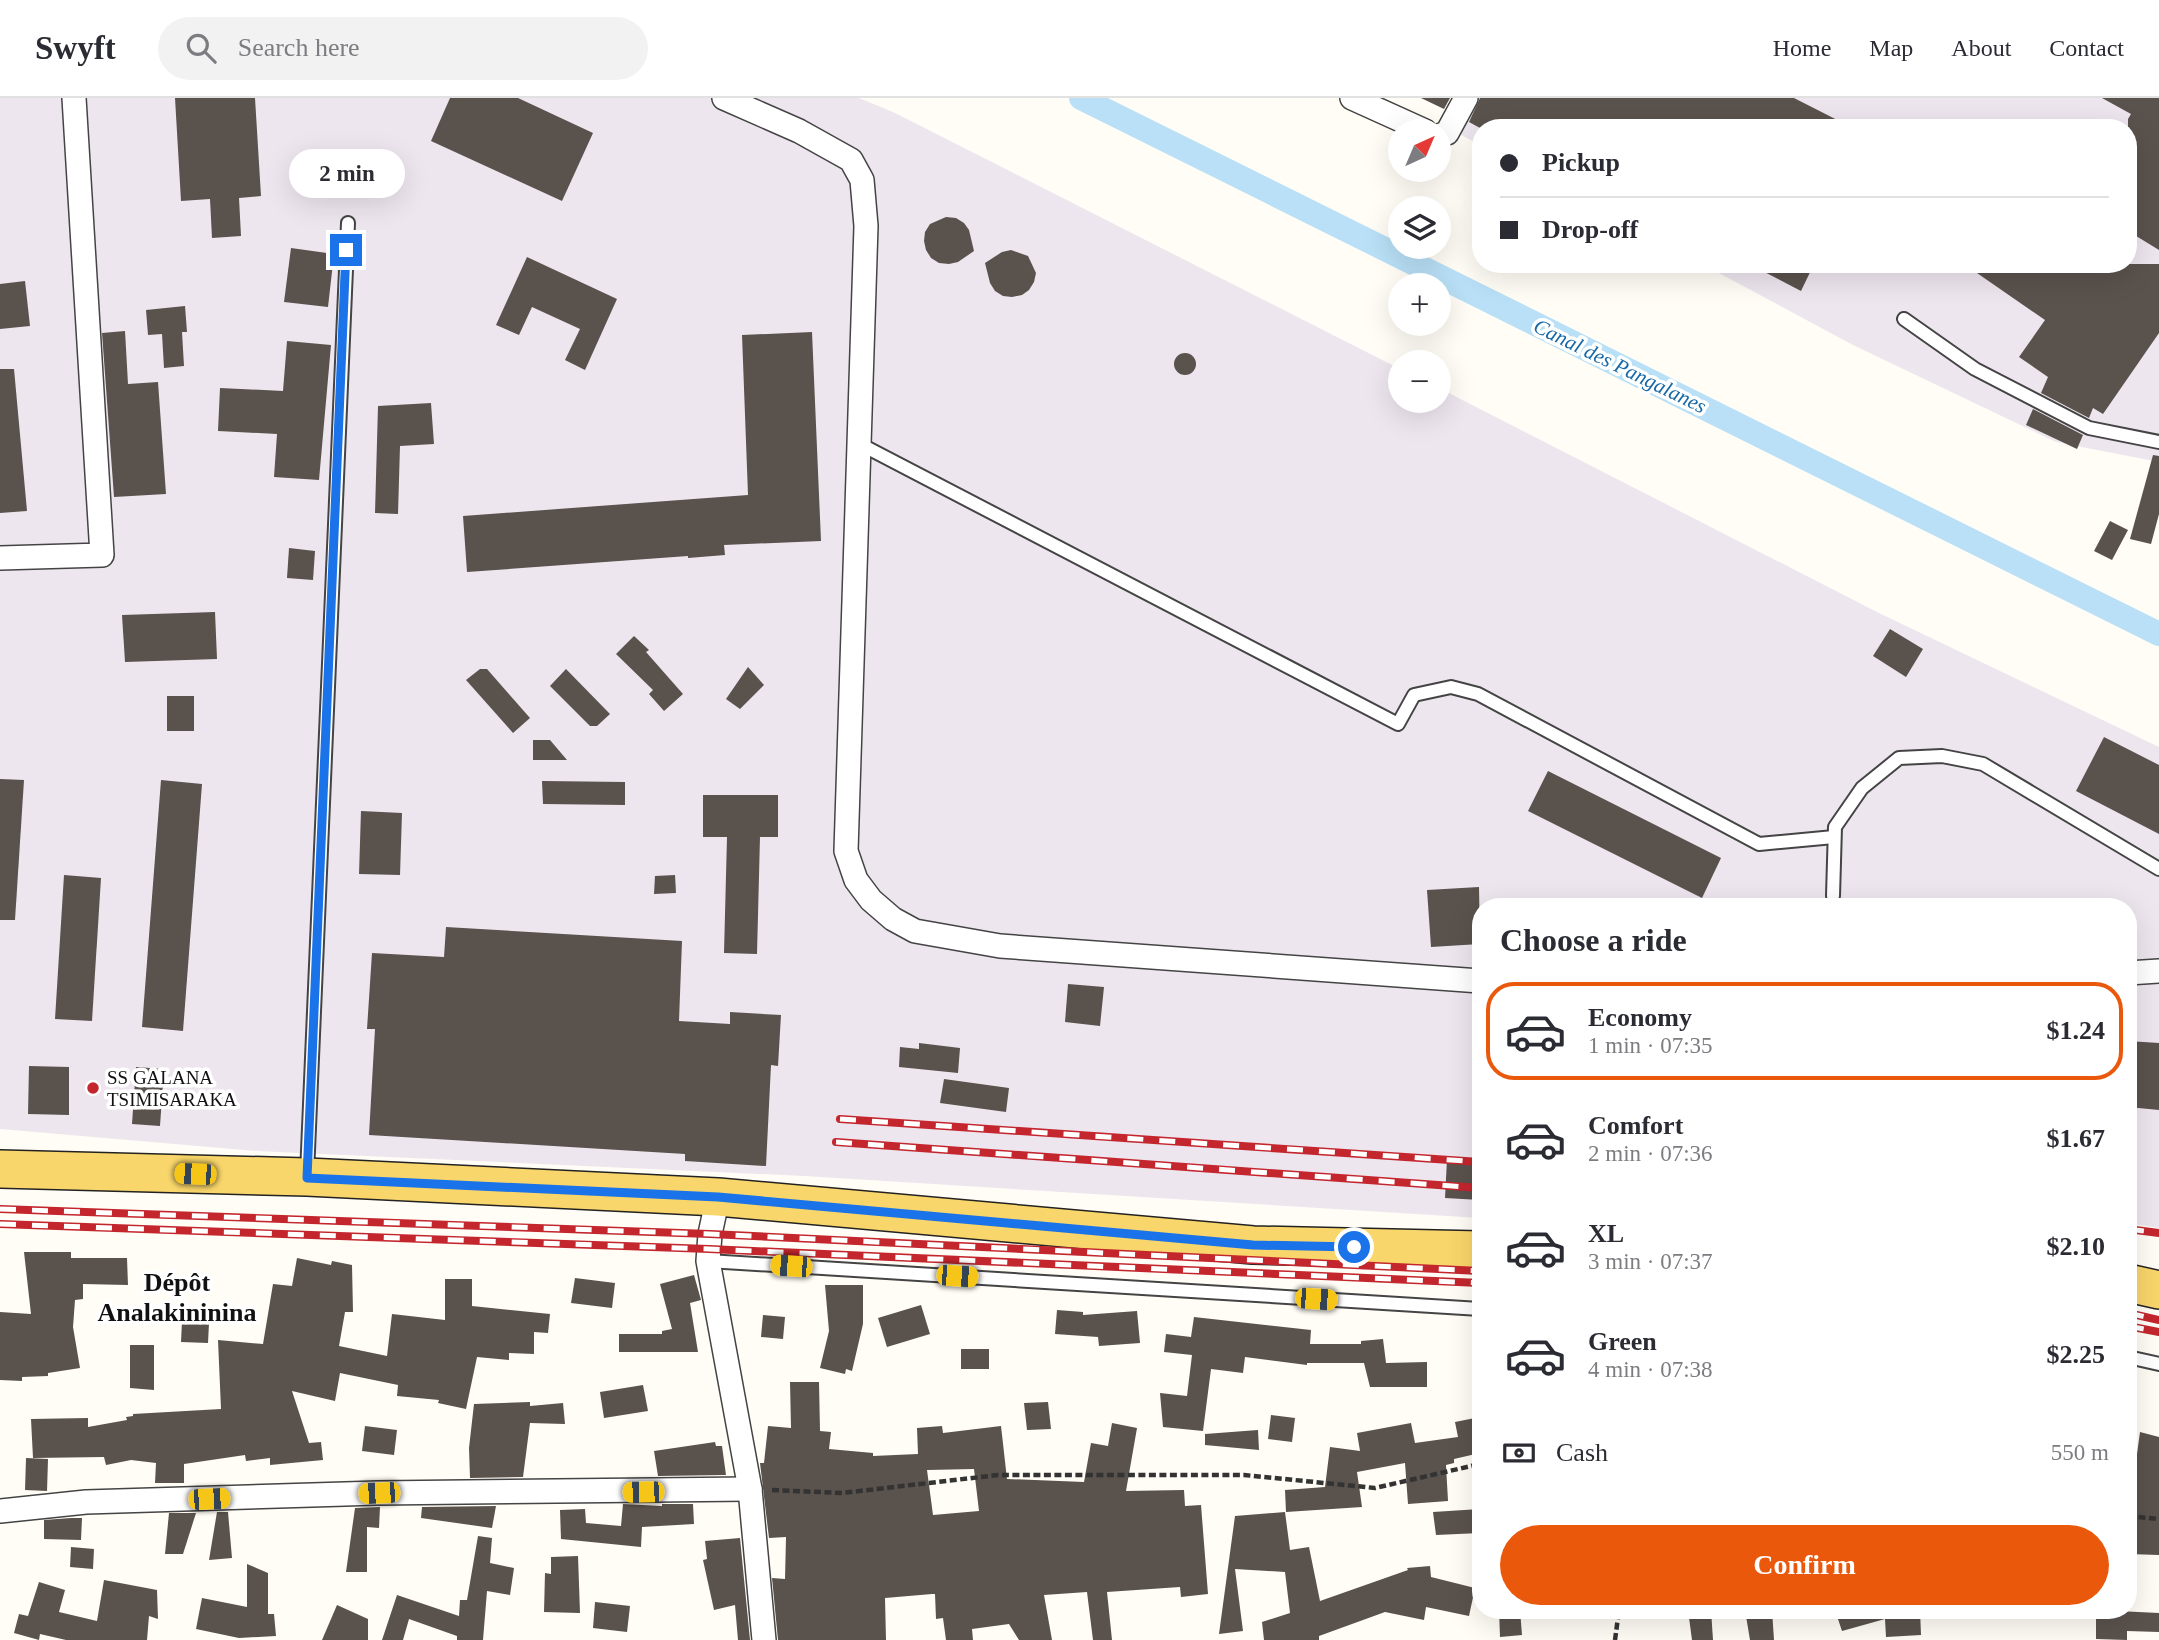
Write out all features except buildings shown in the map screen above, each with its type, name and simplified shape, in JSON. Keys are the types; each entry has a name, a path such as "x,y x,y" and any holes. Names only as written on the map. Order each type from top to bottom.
{"main road":[{"path":"0,1168 307,1178 718,1197 1253,1245 1472,1250"},
{"path":"2137,1285 2159,1290"}],"street":[{"path":"0,558 102,555 74,98"},
{"path":"724,98 799,131 851,160 862,180 866,226 846,850 856,880 871,900 892,919 915,931 1000,946 1472,980"},
{"path":"1352,98 1398,119"},
{"path":"1451,126 1466,98"},
{"path":"2137,972 2159,971"},
{"path":"718,1197 710,1234 708,1261 750,1489 764,1640"},
{"path":"0,1511 86,1502 365,1494 750,1489"}],"lane":[{"path":"307,1178 348,223"},
{"path":"1905,318 1975,369 2089,428 2159,442"},
{"path":"858,443 1398,724 1413,695 1451,687 1478,694 1759,844 1834,837"},
{"path":"1833,896 1835,827 1862,788 1899,758 1942,756 1983,764 2159,869"},
{"path":"708,1261 1472,1309"},
{"path":"2137,1359 2159,1364"}],"path":[{"path":"750,1489 842,1493 998,1475 1231,1475 1375,1488 1472,1466"},
{"path":"2137,1517 2159,1519"},
{"path":"1615,1640 1618,1619"}],"shaded area":[{"path":"0,98 859,98 893,112 1388,363 1388,413 1451,413 1451,394 1879,613 2159,747 2159,1228 2137,1224 2137,898 1472,898 1472,1218 804,1176 256,1151 0,1129"},
{"path":"1474,98 2159,98 2159,462 2056,442 1853,345 1719,273 2137,273 2137,119 1472,119 1472,141 1456,132"}],"waterway":[{"name":"Canal des Pangalanes","path":"1081,98 2159,634"}],"railway":[{"path":"840,1119 1472,1161"},
{"path":"836,1142 1472,1187"},
{"path":"0,1209 710,1234 1472,1271"},
{"path":"0,1224 709,1249 1472,1283"},
{"path":"2137,1230 2159,1233"},
{"path":"2137,1315 2159,1320"},
{"path":"2137,1328 2159,1332"}],"place":[{"name":"SS GALANA TSIMISARAKA","path":"93,1088"}],"district":[{"name":"Dépôt Analakininina","path":"177,1297"}],"route":[{"path":"346,250 307,1178 718,1197 1253,1245 1354,1247"}]}
